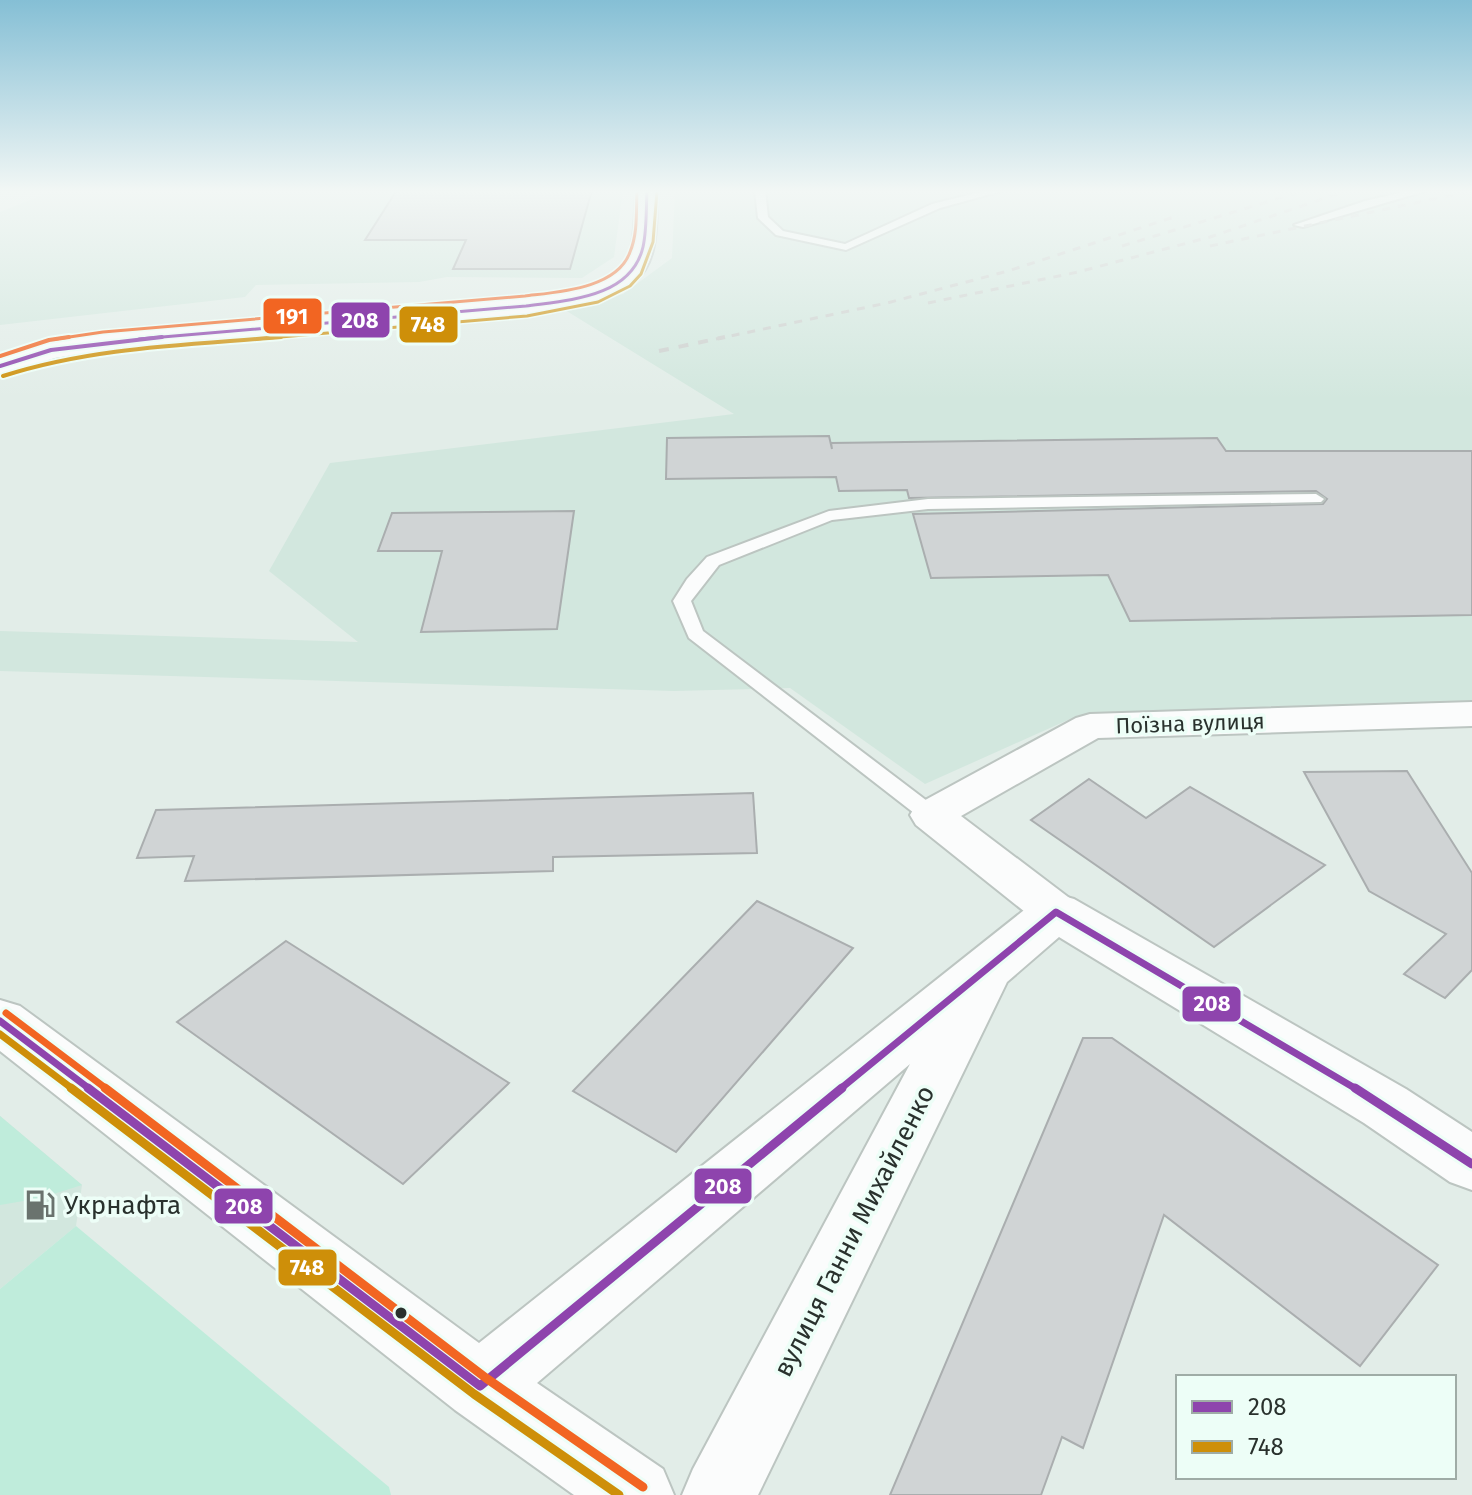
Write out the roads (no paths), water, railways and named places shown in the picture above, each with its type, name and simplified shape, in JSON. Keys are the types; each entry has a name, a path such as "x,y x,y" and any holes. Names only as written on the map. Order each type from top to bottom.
{"street":[{"path":"0,366 51,350 104,342 526,306 576,297 615,283 635,266 637,260"},
{"name":"Поїзна вулиця","path":"931,815 1090,726 1472,714"},
{"path":"931,815 1056,912 1385,1106 1472,1164"},
{"name":"вулиця Ганни Михайленко","path":"480,1386 1056,912"},
{"name":"вулиця Ганни Михайленко","path":"719,1495 990,967"},
{"path":"0,1021 480,1386 637,1495"}],"lane":[{"path":"931,815 695,634 682,601 713,561 829,516 928,504 1316,499"}],"railway":[{"path":"716,339 887,303 1043,260"},
{"path":"928,303 1124,260"},
{"path":"659,351 725,337"}],"place":[{"name":"Укрнафта","path":"40,1205"}]}
